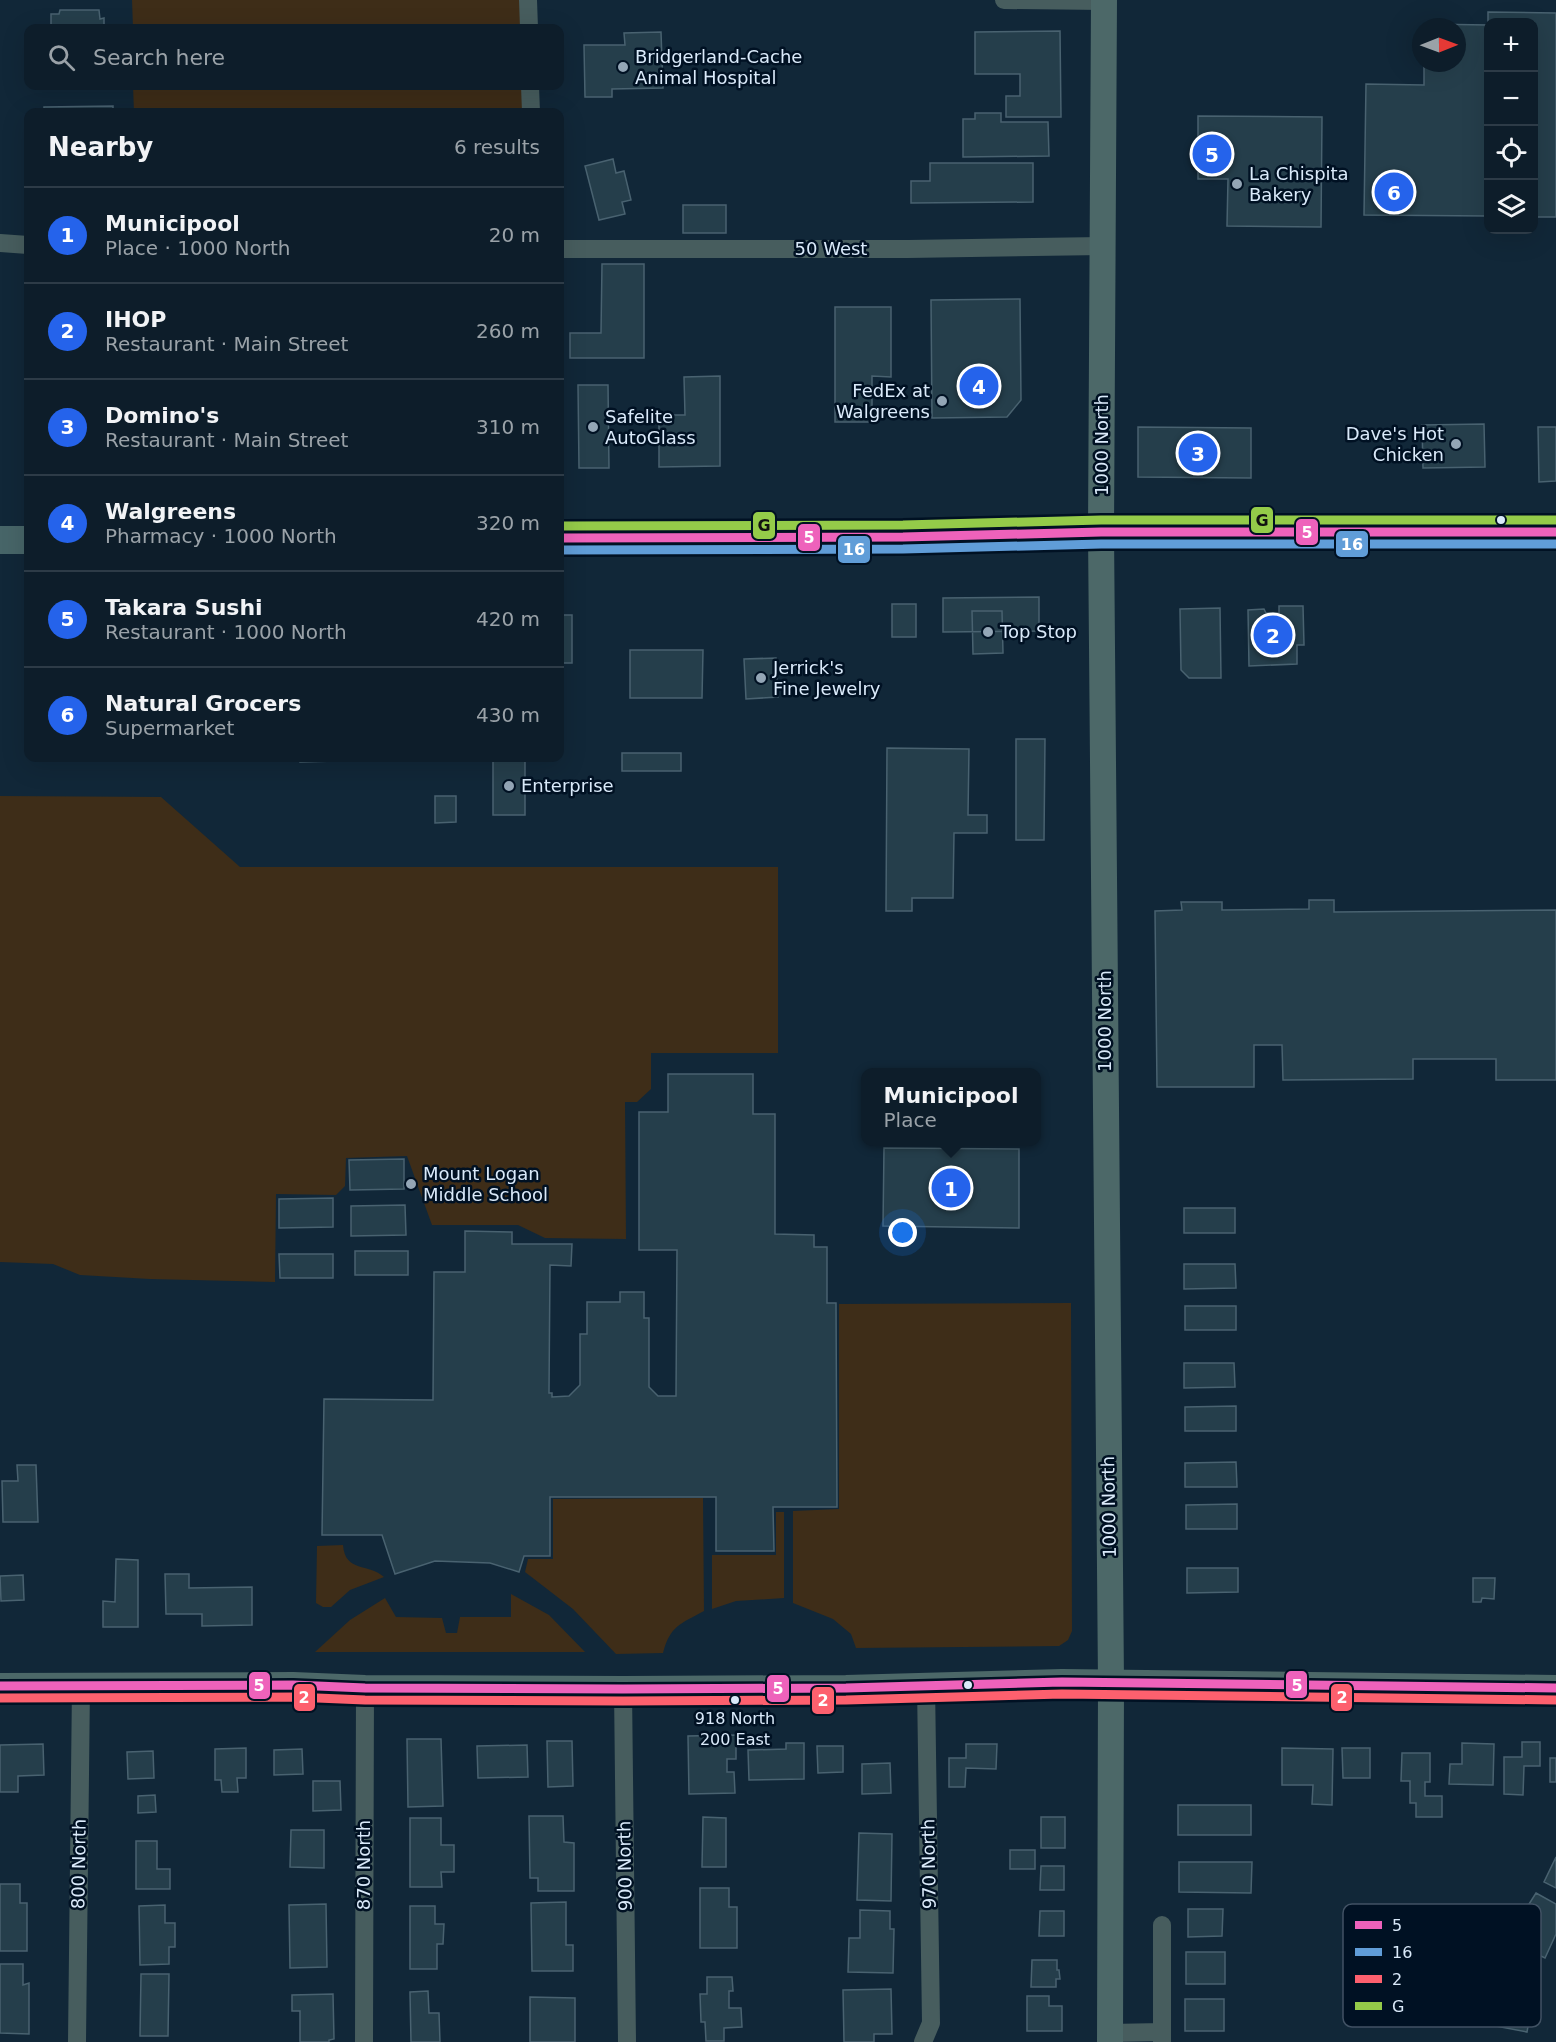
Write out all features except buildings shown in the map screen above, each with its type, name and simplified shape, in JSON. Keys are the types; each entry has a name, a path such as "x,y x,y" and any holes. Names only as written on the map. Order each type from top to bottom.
{"main road":[{"path":"564,538 892,537 1101,532 1556,532"},
{"path":"0,540 24,540"}],"street":[{"path":"528,0 529,24"},
{"path":"1004,0 1104,1"},
{"name":"1000 North","path":"1104,1 1101,532 1111,1683 1110,2037"},
{"path":"530,90 531,108"},
{"path":"0,243 24,245"},
{"name":"50 West","path":"564,249 908,249 1103,246"},
{"path":"0,1686 293,1685 365,1688 623,1689 1111,1683 1556,1688"},
{"name":"800 North","path":"77,2042 81,1685"},
{"name":"970 North","path":"923,2042 931,2023 926,1685"},
{"name":"870 North","path":"364,2042 365,1688"},
{"name":"900 North","path":"623,1689 627,2042"},
{"path":"1110,2037 1162,2037 1162,1925"}],"shaded area":[{"path":"132,0 521,0 521,24 133,24"},
{"path":"133,90 522,90 522,108 134,108"},
{"path":"0,796 161,797 240,867 778,867 778,1053 651,1053 651,1089 637,1102 625,1102 626,1239 545,1238 518,1225 432,1225 407,1156 346,1158 345,1186 336,1195 276,1194 275,1282 80,1275 53,1264 0,1262"},
{"path":"1071,1303 1072,1631 1068,1640 1059,1646 856,1648 851,1634 833,1619 793,1603 793,1511 839,1509 839,1304"},
{"path":"703,1498 704,1611 688,1619 673,1631 663,1653 616,1654 573,1609 525,1572 528,1559 553,1559 553,1499"},
{"path":"776,1512 784,1512 784,1598 736,1601 712,1609 712,1555 776,1555"},
{"path":"343,1545 348,1560 353,1564 384,1577 350,1590 331,1607 323,1607 316,1603 317,1546"},
{"path":"511,1594 549,1615 585,1652 315,1652 350,1620 385,1598 396,1617 442,1618 446,1633 457,1633 460,1617 511,1617"}],"transit line":[{"name":"G","path":"564,526 903,525 1101,520 1556,520"},
{"name":"5","path":"564,538 903,537 1101,532 1556,532"},
{"name":"16","path":"564,550 903,549 1101,544 1556,544"},
{"name":"5","path":"0,1686 293,1685 365,1688 623,1689 846,1688 1062,1682 1556,1688"},
{"name":"2","path":"0,1698 293,1697 365,1700 623,1701 846,1700 1062,1694 1556,1700"}],"place":[{"name":"Bridgerland-Cache Animal Hospital","path":"623,67"},
{"name":"Takara Sushi","path":"1212,154"},
{"name":"La Chispita Bakery","path":"1237,184"},
{"name":"Natural Grocers","path":"1394,192"},
{"name":"Walgreens","path":"979,386"},
{"name":"FedEx at Walgreens","path":"942,401"},
{"name":"Safelite AutoGlass","path":"593,427"},
{"name":"Dave's Hot Chicken","path":"1456,444"},
{"name":"Domino's","path":"1198,453"},
{"name":"Top Stop","path":"988,632"},
{"name":"IHOP","path":"1273,635"},
{"name":"Jerrick's Fine Jewelry","path":"761,678"},
{"name":"Enterprise","path":"509,786"},
{"name":"Mount Logan Middle School","path":"411,1184"},
{"name":"Municipool","path":"951,1188"},
{"name":"918 North 200 East","path":"735,1700"}]}
